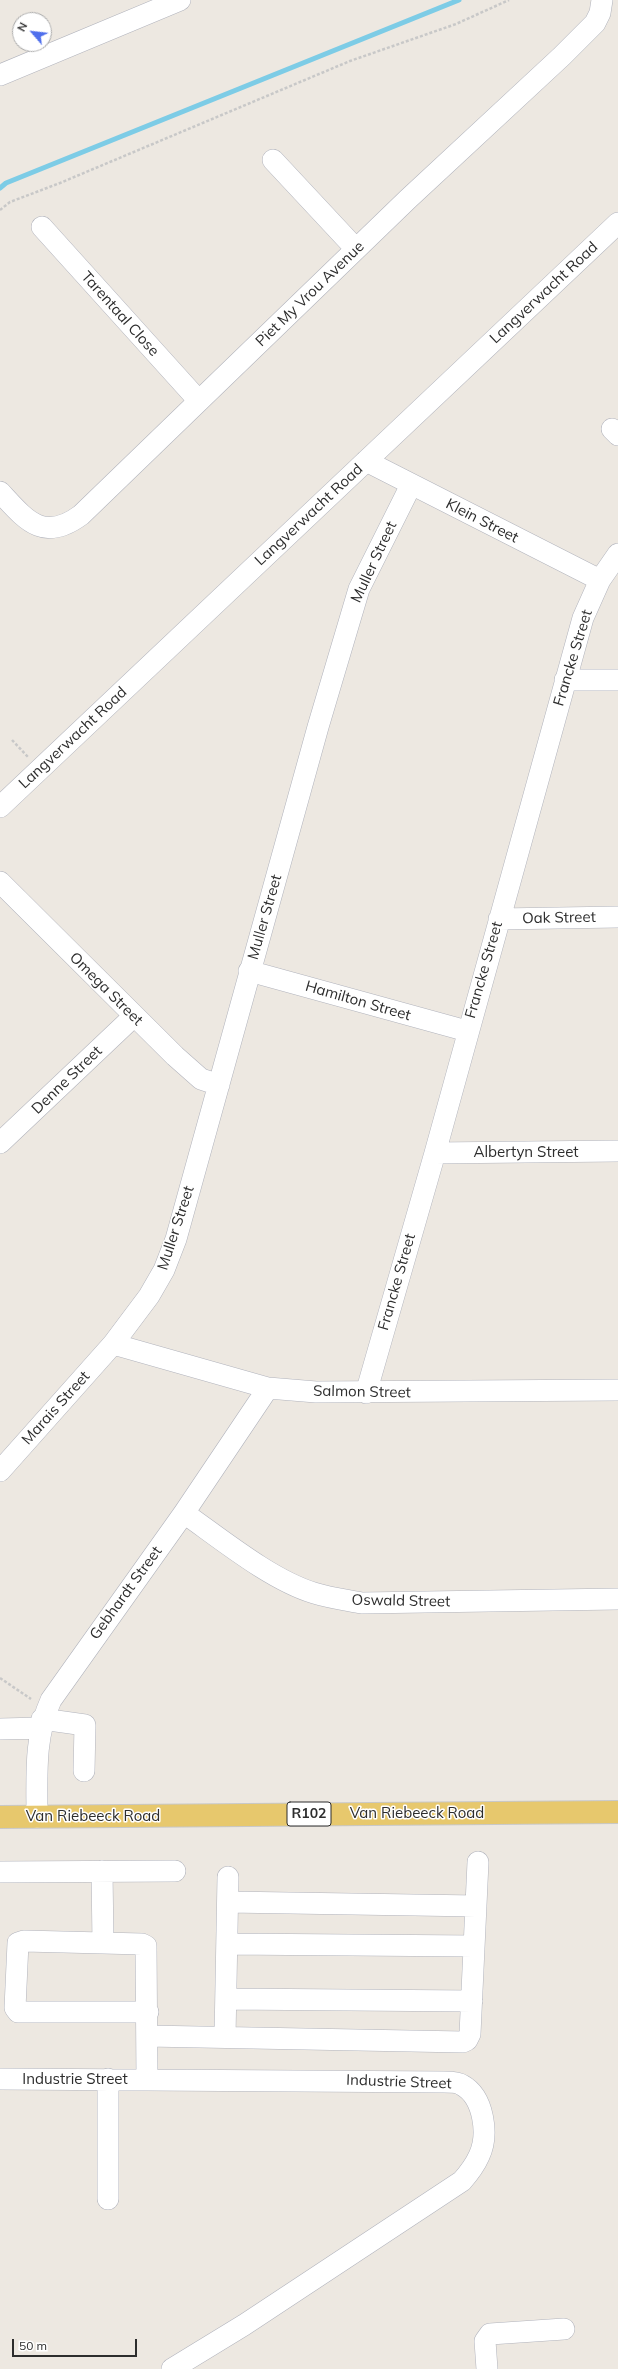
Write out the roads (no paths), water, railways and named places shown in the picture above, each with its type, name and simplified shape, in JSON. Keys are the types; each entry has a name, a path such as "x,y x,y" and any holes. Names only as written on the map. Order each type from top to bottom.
{"main road":[{"name":"Van Riebeeck Road","path":"0,1817 618,1812"}],"street":[{"path":"0,75 180,0"},
{"name":"Piet My Vrou Avenue","path":"0,492 28,521 38,526 58,528 69,525 81,516 356,249 584,34 595,23 600,13 602,0"},
{"path":"273,160 356,249"},
{"name":"Langverwacht Road","path":"3,799 366,461 618,223"},
{"name":"Tarentaal Close","path":"42,227 199,401"},
{"name":"Klein Street","path":"366,461 600,580"},
{"name":"Muller Street","path":"113,1344 149,1296 164,1270 176,1238 250,971 359,589 411,485"},
{"name":"Francke Street","path":"366,1393 435,1153 467,1031 583,618 600,580 618,554"},
{"path":"565,680 618,680"},
{"name":"Omega Street","path":"0,882 133,1016 201,1079 219,1085"},
{"name":"Oak Street","path":"499,919 618,917"},
{"name":"Hamilton Street","path":"250,971 467,1031"},
{"name":"Denne Street","path":"0,1143 133,1016"},
{"name":"Albertyn Street","path":"435,1153 618,1151"},
{"name":"Salmon Street","path":"113,1344 268,1388 316,1392 366,1393 618,1390"},
{"name":"Marais Street","path":"0,1471 113,1344"},
{"name":"Gebhardt Street","path":"37,1817 36,1760 39,1716 184,1513 268,1388"},
{"name":"Oswald Street","path":"184,1513 269,1571 313,1593 339,1599 362,1603 618,1599"},
{"path":"0,1729 39,1716 85,1724 84,1771"},
{"path":"148,2036 463,2042 470,2034 478,1862"},
{"path":"102,1871 103,1943"},
{"path":"0,1872 175,1871"},
{"path":"225,2037 228,1877"},
{"path":"228,1902 476,1906"},
{"path":"147,2080 148,2012 147,1947 142,1944 24,1941 18,1943 15,2008 23,2013 148,2012"},
{"path":"227,1944 474,1946"},
{"path":"226,1999 472,2001"},
{"name":"Industrie Street","path":"0,2079 444,2082 462,2085 474,2096 482,2112 483,2145 470,2172 462,2181 244,2325 172,2369"},
{"path":"108,2079 108,2198"},
{"path":"487,2369 485,2341 490,2334 564,2329"}],"waterway":[{"path":"0,188 6,183 459,0"}]}
